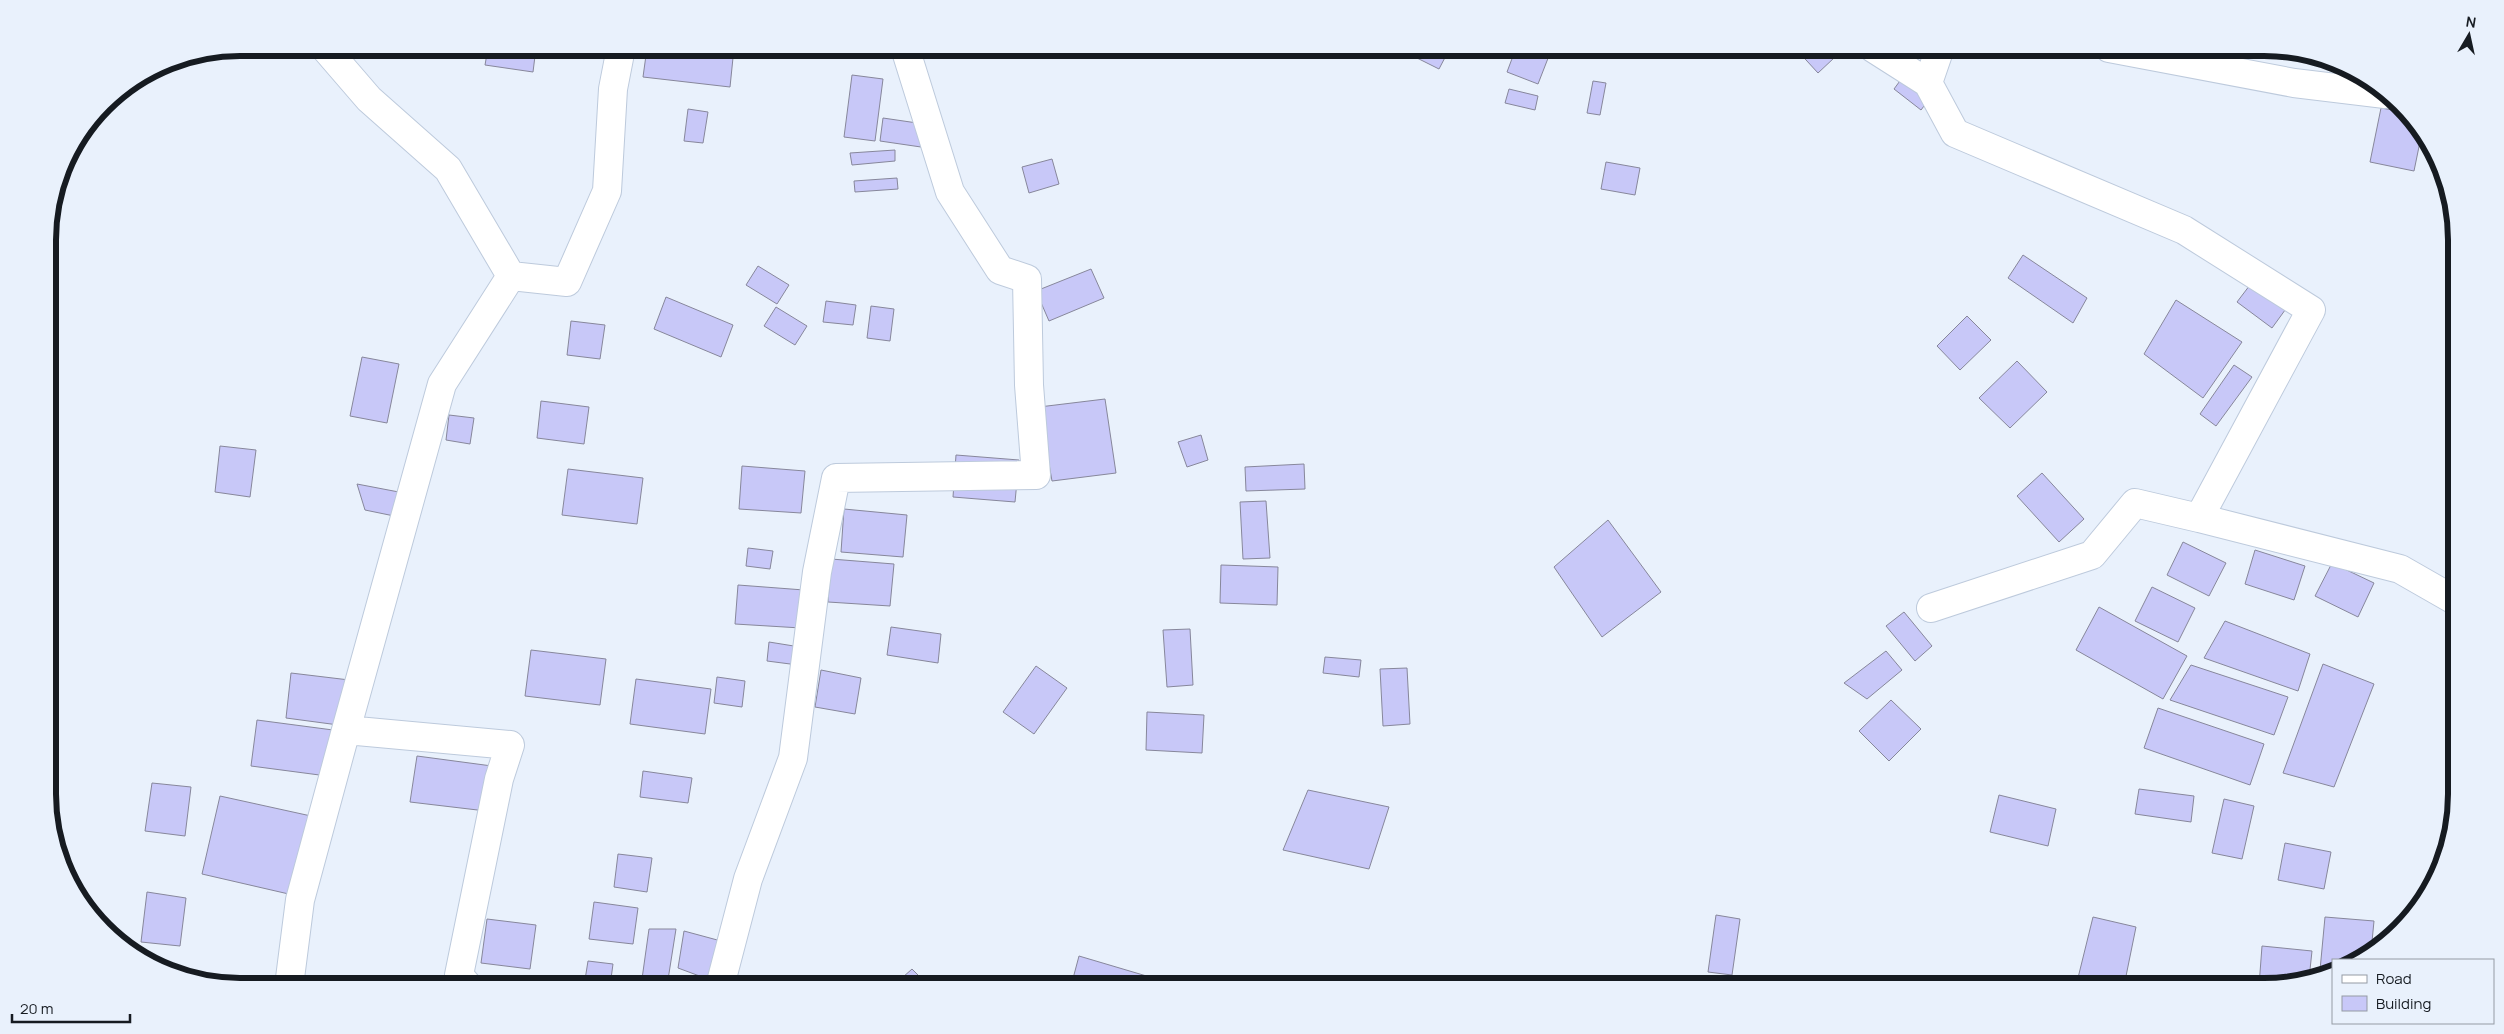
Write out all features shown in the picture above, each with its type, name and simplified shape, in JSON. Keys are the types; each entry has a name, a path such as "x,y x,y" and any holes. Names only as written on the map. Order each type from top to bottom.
{"street":[{"path":"332,56 368,99 448,169 511,276"},
{"path":"511,276 567,282 607,191 613,89 619,56"},
{"path":"722,978 748,879 793,758 817,572 836,478 1036,475 1029,385 1027,279 1000,270 950,192 908,56"},
{"path":"1886,56 1928,83 1955,132 2184,230 2311,310 2199,518"},
{"path":"1928,83 1937,56"},
{"path":"2151,56 2294,83 2374,93"},
{"path":"291,978 300,900 442,384 511,276"},
{"path":"1931,608 2092,555 2134,503 2400,569 2448,597"},
{"path":"346,730 510,745 499,780 459,975 461,978"}],"building":[{"path":"487,56 535,56 533,72 485,65"},
{"path":"646,56 733,56 730,87 643,77"},
{"path":"1413,56 1446,56 1439,69"},
{"path":"1513,56 1549,56 1538,84 1507,72"},
{"path":"1802,56 1832,56 1834,58 1818,73"},
{"path":"1905,74 1933,94 1921,110 1894,89"},
{"path":"852,75 883,79 875,141 844,137"},
{"path":"1593,81 1606,83 1600,115 1587,113"},
{"path":"1509,89 1538,96 1535,110 1505,103"},
{"path":"2381,108 2394,110 2420,143 2414,171 2370,162"},
{"path":"688,109 708,112 703,143 684,141"},
{"path":"883,118 924,124 921,147 880,141"},
{"path":"895,150 895,161 852,165 850,153"},
{"path":"1052,159 1059,184 1029,193 1022,167"},
{"path":"1606,162 1640,168 1635,195 1601,189"},
{"path":"897,178 898,189 855,192 854,181"},
{"path":"2023,255 2087,298 2073,323 2008,278"},
{"path":"758,266 789,285 777,304 746,285"},
{"path":"1091,269 1104,298 1049,321 1036,291"},
{"path":"2253,281 2288,306 2272,328 2237,302"},
{"path":"666,297 733,325 721,357 654,329"},
{"path":"2176,300 2242,342 2203,398 2144,354"},
{"path":"826,301 856,305 853,325 823,322"},
{"path":"871,306 894,309 890,341 867,338"},
{"path":"776,307 807,326 795,345 764,326"},
{"path":"1967,316 1991,340 1960,370 1937,346"},
{"path":"571,321 605,325 600,359 567,355"},
{"path":"362,357 399,364 387,423 350,416"},
{"path":"2017,361 2047,392 2010,428 1979,398"},
{"path":"2234,365 2252,377 2216,426 2200,414"},
{"path":"1105,399 1116,473 1052,481 1039,407"},
{"path":"541,401 589,407 584,444 537,438"},
{"path":"449,415 474,418 470,444 446,440"},
{"path":"1201,435 1208,460 1187,467 1178,442"},
{"path":"220,446 256,450 250,497 215,492"},
{"path":"956,455 1019,460 1015,502 953,497"},
{"path":"1304,464 1305,489 1246,491 1245,467"},
{"path":"742,466 805,471 801,513 739,509"},
{"path":"568,469 643,478 637,524 562,515"},
{"path":"2042,473 2084,519 2059,542 2017,496"},
{"path":"357,484 404,493 399,517 365,510"},
{"path":"1266,501 1270,558 1243,559 1240,502"},
{"path":"844,509 907,515 903,557 841,552"},
{"path":"1608,520 1661,592 1602,637 1554,567"},
{"path":"2183,542 2226,563 2209,596 2167,575"},
{"path":"748,548 773,551 770,569 746,566"},
{"path":"2255,550 2305,566 2294,600 2245,584"},
{"path":"831,559 894,564 890,606 828,602"},
{"path":"2332,563 2374,583 2358,617 2315,596"},
{"path":"1221,565 1278,567 1277,605 1220,603"},
{"path":"738,585 804,590 801,628 735,624"},
{"path":"2152,587 2195,608 2178,642 2135,621"},
{"path":"2099,607 2187,656 2163,699 2076,650"},
{"path":"1904,612 1932,646 1915,661 1886,626"},
{"path":"2225,621 2310,654 2298,691 2204,658"},
{"path":"891,627 941,634 938,663 887,655"},
{"path":"1190,629 1193,685 1167,687 1163,630"},
{"path":"769,642 800,647 798,665 767,661"},
{"path":"531,650 606,659 600,705 525,696"},
{"path":"1886,651 1902,670 1867,699 1844,683"},
{"path":"1325,657 1361,660 1359,677 1323,673"},
{"path":"2323,664 2374,684 2334,787 2283,773"},
{"path":"2191,665 2288,697 2274,735 2170,700"},
{"path":"1036,666 1067,688 1034,734 1003,712"},
{"path":"1407,668 1410,724 1383,726 1380,669"},
{"path":"821,670 861,678 855,714 815,707"},
{"path":"291,673 366,682 361,728 286,718"},
{"path":"717,677 745,681 742,707 714,703"},
{"path":"636,679 711,689 705,734 630,724"},
{"path":"1891,700 1921,729 1889,761 1859,731"},
{"path":"2158,708 2264,744 2250,785 2144,748"},
{"path":"1147,712 1204,715 1202,753 1146,750"},
{"path":"257,720 333,730 327,776 251,766"},
{"path":"417,756 492,766 486,811 410,802"},
{"path":"643,771 692,778 688,803 640,797"},
{"path":"152,783 191,787 185,836 145,831"},
{"path":"2139,789 2194,796 2191,822 2135,814"},
{"path":"1308,790 1389,807 1369,869 1283,850"},
{"path":"1999,795 2056,809 2048,846 1990,832"},
{"path":"220,796 311,816 293,895 202,874"},
{"path":"2224,799 2254,806 2242,859 2212,853"},
{"path":"2285,843 2331,852 2324,889 2278,880"},
{"path":"618,854 652,858 647,892 614,887"},
{"path":"147,892 186,898 180,946 141,942"},
{"path":"594,902 638,908 633,944 589,939"},
{"path":"1716,915 1740,919 1732,975 1708,972"},
{"path":"2093,917 2136,927 2126,978 2078,978"},
{"path":"2325,917 2374,921 2372,943 2345,959 2332,959 2332,965 2320,969"},
{"path":"487,919 536,925 530,969 481,963"},
{"path":"649,929 676,929 668,978 642,978"},
{"path":"684,931 721,941 721,978 705,978 678,968"},
{"path":"2262,946 2312,951 2310,971 2288,976 2260,978"},
{"path":"1079,956 1153,978 1073,978"},
{"path":"588,961 613,964 611,978 585,978"},
{"path":"912,969 921,978 902,978"}]}
